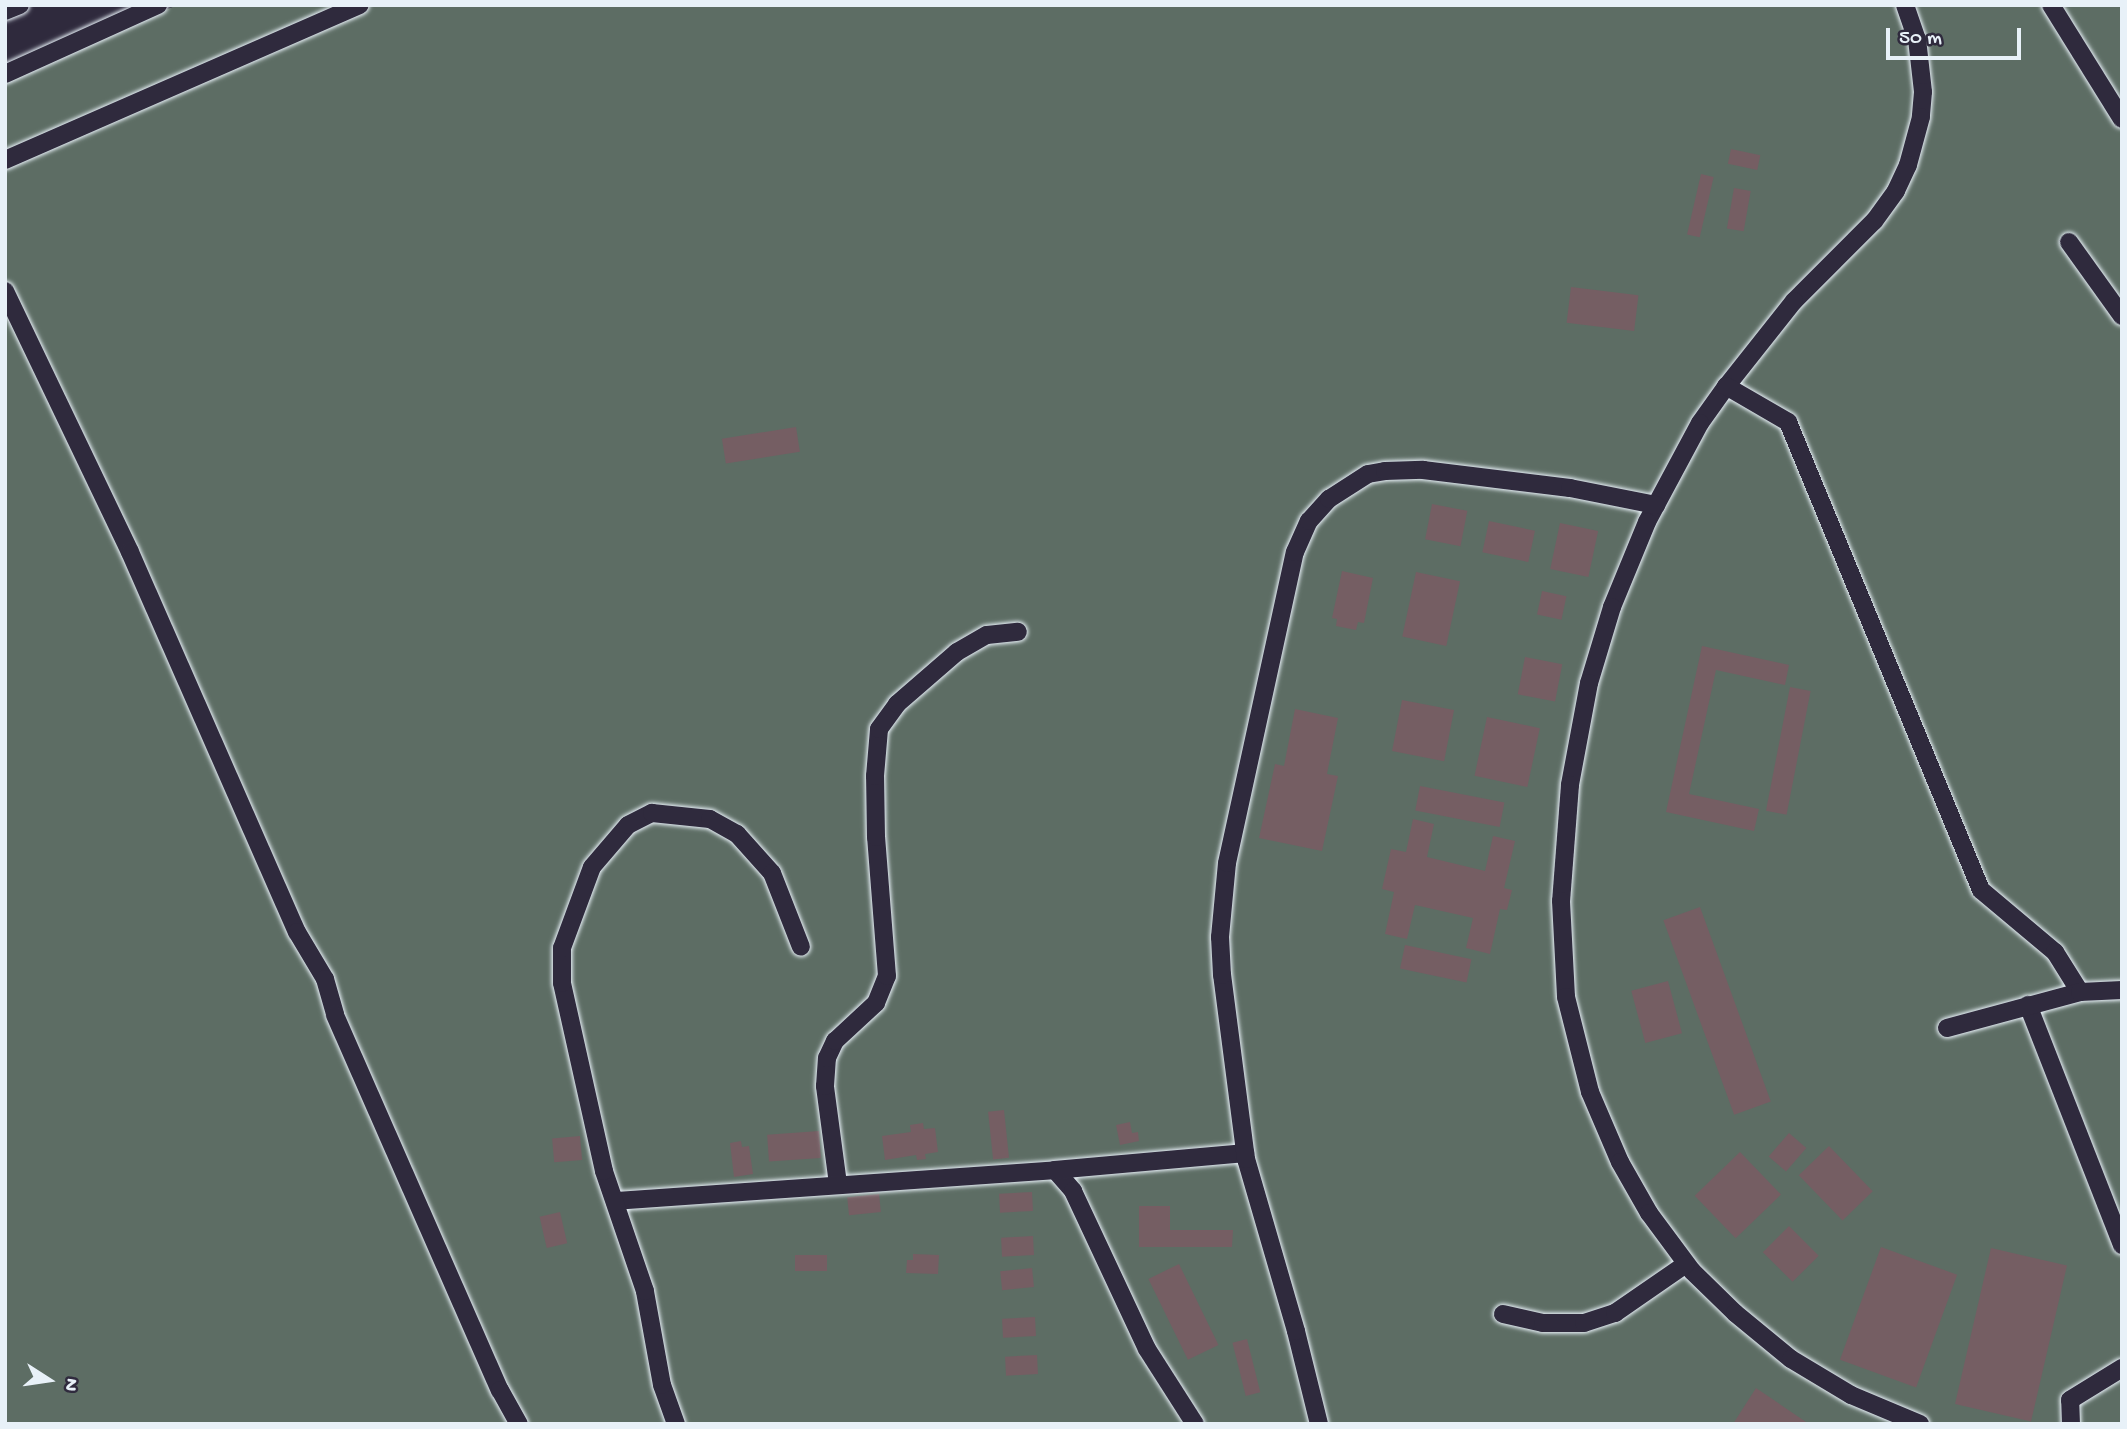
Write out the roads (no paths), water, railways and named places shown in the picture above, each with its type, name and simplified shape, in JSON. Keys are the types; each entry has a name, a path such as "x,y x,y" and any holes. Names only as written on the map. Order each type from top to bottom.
{"street":[{"path":"5,11 20,5"},
{"path":"5,74 158,5"},
{"path":"5,160 360,5"},
{"path":"1905,5 1917,39 1923,92 1915,144 1896,191 1874,221 1794,301 1726,386 1700,424 1656,505 1612,607 1582,716 1565,831 1562,950 1573,1030 1590,1092 1605,1131 1644,1204 1686,1264 1735,1313 1791,1359 1851,1395 1920,1424"},
{"path":"2051,5 2122,119"},
{"path":"2069,243 2122,316"},
{"path":"5,291 130,552 297,932 325,979 335,1015 500,1390 519,1424"},
{"path":"1726,386 1788,422 1981,890 2055,952 2080,992"},
{"path":"1319,1424 1296,1331 1245,1153 1222,975 1223,891 1290,570 1309,520 1342,488 1368,474 1401,470 1570,488 1656,505"},
{"path":"838,1184 825,1086 827,1058 835,1041 876,1003 887,976 876,837 875,776 879,729 897,704 957,652 987,635 1017,632"},
{"path":"676,1424 662,1385 645,1291 604,1171 562,983 562,948 592,867 628,825 652,813 710,819 737,834 772,873 801,947"},
{"path":"1947,1028 2080,992 2122,990"},
{"path":"2028,1005 2122,1245"},
{"path":"615,1201 1055,1170 1245,1153"},
{"path":"1055,1170 1073,1191 1147,1349 1195,1424"},
{"path":"1503,1314 1543,1323 1584,1323 1615,1314 1686,1264"},
{"path":"2071,1424 2070,1400 2122,1368"}]}
